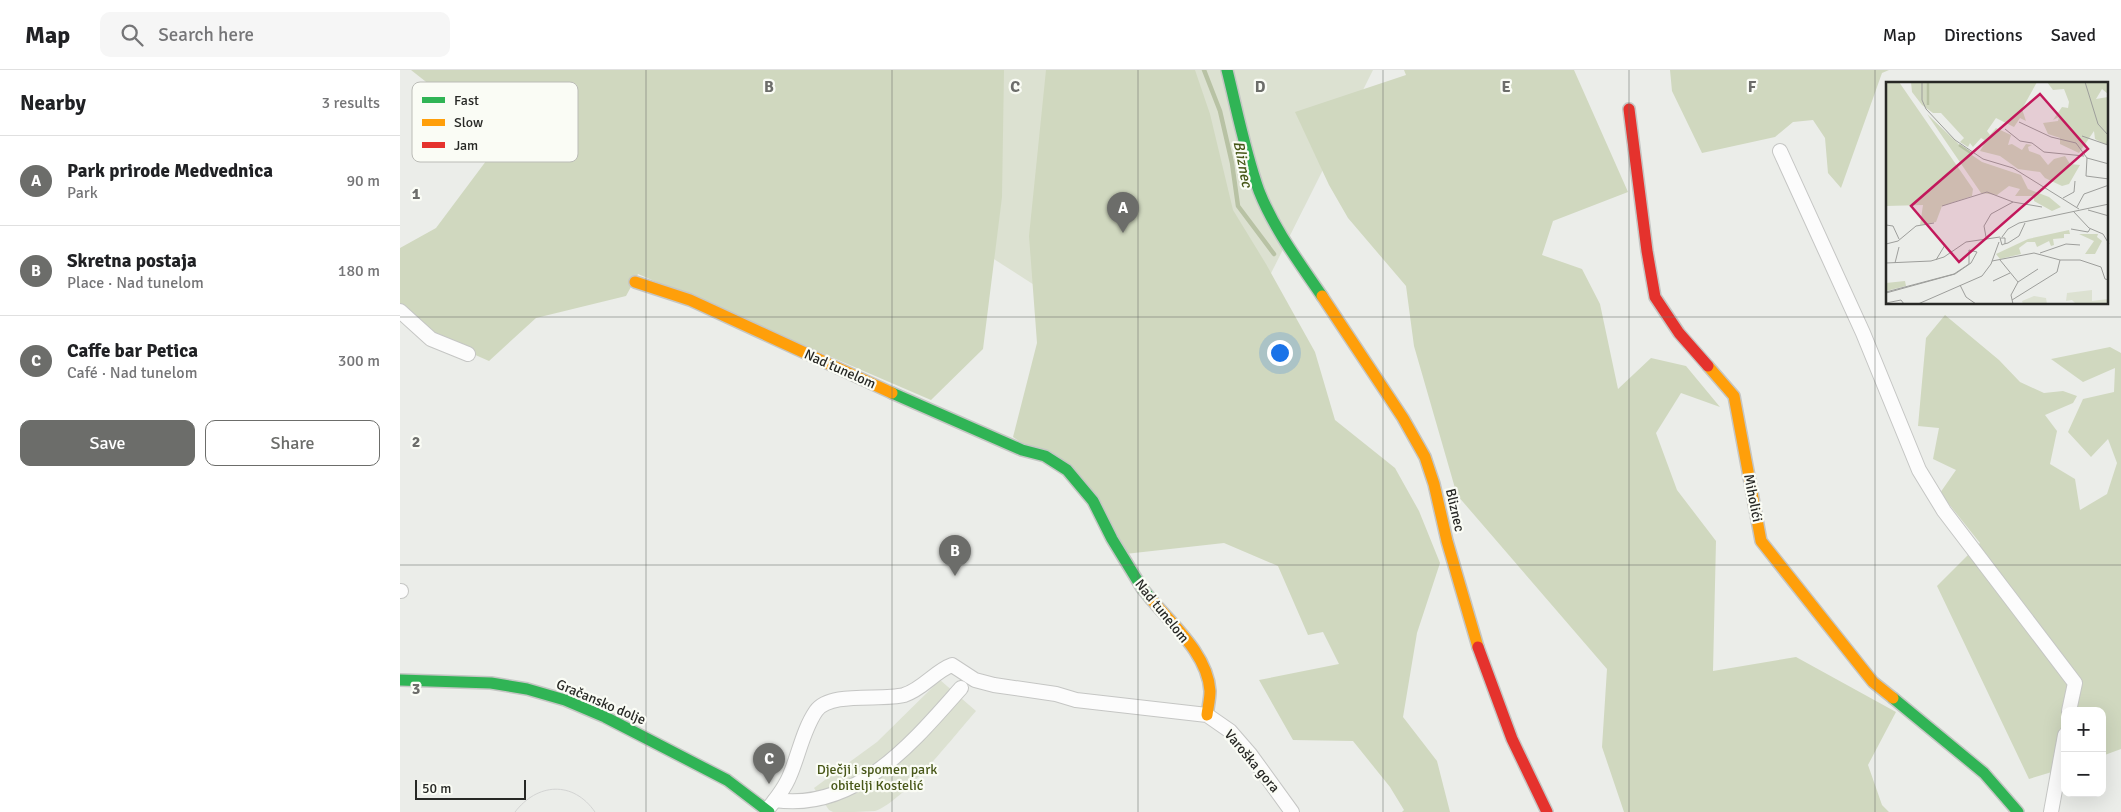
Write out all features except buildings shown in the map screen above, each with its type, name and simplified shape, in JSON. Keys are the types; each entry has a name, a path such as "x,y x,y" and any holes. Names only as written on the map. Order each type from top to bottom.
{"street":[{"name":"Bliznec","path":"1227,70 1250,164 1260,193 1278,230 1403,418 1425,456 1434,484 1447,541 1483,663 1512,739 1547,812"},
{"name":"Miholići","path":"1630,109 1647,251 1655,297 1679,333 1734,396 1762,542 1873,682 1984,773 2018,812"},
{"path":"1780,151 1863,333 1919,470 1944,511 2075,682 2070,707"},
{"name":"Nad tunelom","path":"635,282 690,300 724,317 749,326 789,347 834,365 867,382 1022,450 1045,456 1067,470 1093,501 1116,545 1142,588 1198,656 1207,677 1210,692 1207,715"},
{"path":"400,311 431,339 468,354"},
{"path":"771,807 790,776 812,718 822,704 836,699 885,698 905,694 930,680 945,667 952,665 976,680 994,685 1056,694 1084,702 1207,715"},
{"name":"Gračansko dolje","path":"400,680 491,683 526,689 565,700 605,717 727,780 771,807"},
{"path":"771,807 818,801 842,794 865,782 910,743 960,688"},
{"name":"Varoška gora","path":"1207,715 1230,731 1250,754 1292,812"},
{"path":"2050,812 2062,752"}],"green space":[{"path":"411,70 1004,70 1002,197 983,349 931,400 638,274 626,296 536,318 489,361 430,335 400,315 400,248 436,228 485,162 578,162 578,82 426,82"},
{"path":"699,70 1373,70 1209,397"},
{"path":"1046,70 1195,70 1210,114 1233,210 1266,264 1315,352 1335,420 1395,468 1419,511 1440,563 1417,633 1403,717 1437,761 1450,812 1402,812 1404,810 1390,787 1353,741 1293,740 1259,680 1339,664 1323,632 1308,635 1278,566 1224,543 1125,554 1093,491 1013,437 1037,343 1029,236"},
{"path":"1404,70 1574,70 1628,192 1553,221 1542,255 1582,269 1600,304 1618,389 1651,358 1686,366 1720,407 1681,393 1656,433 1677,490 1716,541 1713,671 1796,657 1896,712 1868,765 1882,805 1889,812 1624,812 1602,747 1607,669 1457,495 1414,346 1406,286 1348,218 1329,185 1295,112 1406,75"},
{"path":"1670,70 1889,70 1882,73 1841,188 1828,173 1825,138 1813,120 1793,122 1775,137 1702,153 1672,91"},
{"path":"1945,315 1999,360 2020,382 2044,393 2063,391 2077,396 2073,403 2045,415 2057,431 2050,464 2075,479 2080,510 2107,494 2117,463 2108,439 2091,457 2068,432 2083,399 2114,392 2115,368 2083,382 2051,359 2110,347 2121,353 2121,749 2106,755 2106,707 2061,707 2061,769 2029,779 1937,586 1980,543 1940,493 1956,470 1933,459 1939,428 1918,426 1926,338"},
{"name":"Dječji i spomen park obitelji Kostelić","path":"940,680 976,711 914,782 887,805 875,811 833,812 829,810 814,788 877,742"}],"waterway":[{"name":"Bliznec","path":"1204,70 1220,111 1232,163 1238,206 1274,254"}],"tram line":[{"path":"515,812 534,795 555,789 566,790 576,794 595,812"}],"traffic: fast":[{"path":"1227,70 1245,146 1259,191 1279,232 1322,296"},
{"path":"892,393 1022,450 1045,456 1067,470 1093,501 1112,539 1142,588 1151,599"},
{"path":"400,680 491,683 527,689 565,700 605,717 727,780 769,812"},
{"path":"1893,698 1984,773 2018,812"}],"traffic: slow":[{"path":"635,282 690,300 892,393"},
{"path":"1322,296 1403,418 1425,457 1478,647"},
{"path":"1708,366 1734,396 1761,541 1873,682 1893,698"},
{"path":"1151,599 1188,641 1203,665 1210,691 1207,715"}],"traffic: jam":[{"path":"1629,109 1647,251 1655,297 1679,333 1708,366"},
{"path":"1478,647 1512,739 1547,812"}],"place":[{"name":"Park prirode Medvednica","path":"1123,233"},
{"name":"Skretna postaja","path":"955,576"},
{"name":"Caffe bar Petica","path":"769,784"}]}
